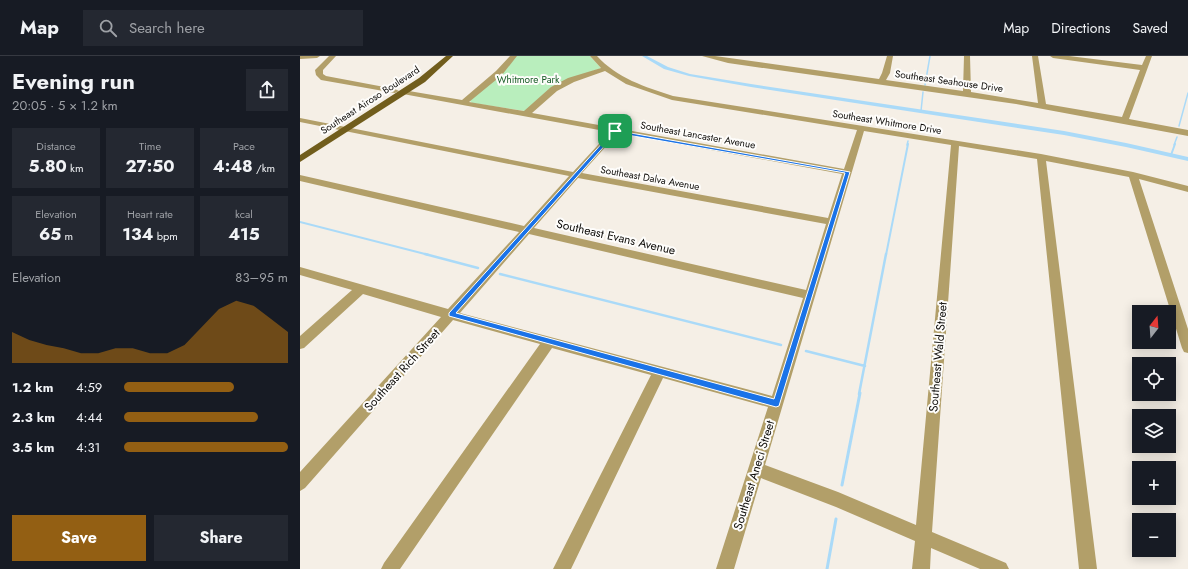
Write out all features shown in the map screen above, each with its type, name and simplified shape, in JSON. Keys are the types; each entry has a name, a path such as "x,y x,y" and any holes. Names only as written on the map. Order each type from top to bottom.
{"main road":[{"name":"Southeast Airoso Boulevard","path":"399,92 440,56"},
{"name":"Southeast Airoso Boulevard","path":"300,151 342,128 399,92 422,80 450,56"},
{"name":"Southeast Airoso Boulevard","path":"300,159 342,128"}],"street":[{"path":"300,57 318,56"},
{"name":"Southeast Lancaster Avenue","path":"333,56 319,70 320,75 324,78 848,172"},
{"path":"463,103 495,77 514,56"},
{"name":"Southeast Whitmore Drive","path":"593,56 605,69 621,79 672,98 1040,157 1133,175 1188,189"},
{"name":"Southeast Seahouse Drive","path":"705,56 728,61 1042,105 1125,119 1188,133"},
{"path":"881,82 886,73 890,56"},
{"path":"967,56 967,94"},
{"path":"1035,56 1042,105"},
{"path":"1053,56 1145,68"},
{"path":"1125,119 1150,56"},
{"path":"526,114 554,89 571,80 605,69"},
{"name":"Southeast Dalva Avenue","path":"300,120 576,175 832,222"},
{"name":"Southeast Aneci Street","path":"725,569 861,129"},
{"name":"Southeast Rich Street","path":"300,483 615,131"},
{"name":"Southeast Wald Street","path":"921,569 955,144"},
{"path":"1040,157 1088,569"},
{"path":"1133,175 1188,348"},
{"name":"Southeast Evans Avenue","path":"300,178 810,295"},
{"path":"300,272 549,342 776,403"},
{"path":"300,344 361,289"},
{"path":"390,569 549,342"},
{"path":"562,569 659,372"},
{"path":"756,470 838,500 1000,569"}],"green space":[{"name":"Whitmore Park","path":"516,56 590,56 601,68 576,77 525,111 472,103 470,101"}],"waterway":[{"path":"644,56 666,68 689,75 751,86 1064,133 1188,159"},
{"path":"925,85 930,56"},
{"path":"921,111 923,92"},
{"path":"1179,126 1188,93"},
{"path":"1174,145 1177,137"},
{"path":"907,145 908,141"},
{"path":"886,255 908,144"},
{"path":"1171,155 1175,144"},
{"path":"300,222 429,255"},
{"path":"425,254 478,268"},
{"path":"864,366 886,254"},
{"path":"500,274 781,345"},
{"path":"806,351 864,366"},
{"path":"859,394 864,366"},
{"path":"842,485 860,393"},
{"path":"827,569 836,519"}],"route":[{"path":"615,131 848,172 776,403 451,315 615,131"}]}
